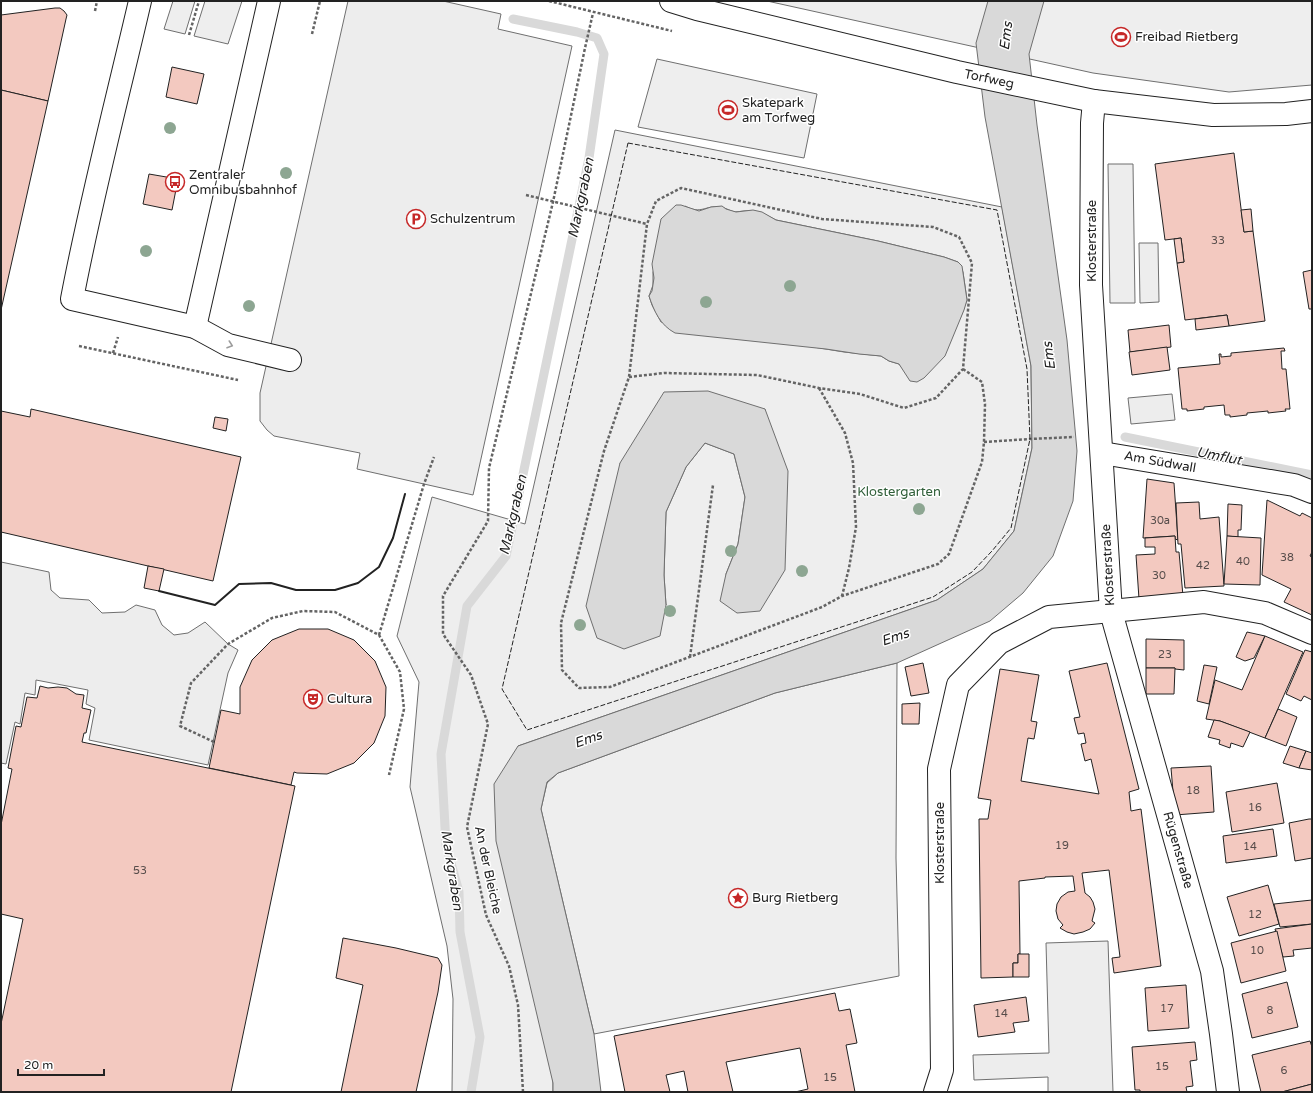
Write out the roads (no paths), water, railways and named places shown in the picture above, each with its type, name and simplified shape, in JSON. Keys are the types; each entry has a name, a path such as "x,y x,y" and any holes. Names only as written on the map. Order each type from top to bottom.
{"street":[{"path":"140,1 101,166 72,299 195,327 228,345 290,360"},
{"path":"195,327 269,1"},
{"name":"Torfweg","path":"671,1 697,9 957,72 1094,101 1213,115 1286,114 1312,111"},
{"name":"Klosterstraße","path":"935,1092 942,1070 939,769 958,684 999,643 1049,617 1111,612 1091,285 1092,124 1094,101"},
{"name":"Am Südwall","path":"1102,452 1294,485 1312,492"},
{"path":"1111,612 1204,602 1264,614 1312,633"},
{"name":"Rügenstraße","path":"1111,612 1212,971 1228,1092"}],"water":[{"name":"Ems","path":"988,1 1044,1 1029,54 1037,125 1067,340 1077,451 1073,501 1053,556 1023,593 990,621 897,663 775,693 558,773 547,782 541,809 594,1034 601,1092 553,1092 553,1083 496,841 494,784 518,746 937,600 983,569 1014,531 1032,448 1031,366 985,117 976,43"},
{"path":"676,205 681,205 699,211 711,207 722,206 736,212 753,210 762,212 776,220 878,241 944,257 958,262 962,266 967,300 945,356 924,378 917,382 910,381 899,364 889,361 881,356 675,333 665,326 658,317 649,296 652,291 654,278 652,264 661,219"},
{"path":"708,391 765,409 788,471 785,570 760,611 737,613 720,601 726,574 738,544 745,497 734,454 705,443 686,467 666,512 664,575 666,605 660,636 624,649 597,638 586,606 620,463 664,392"}],"waterway":[{"name":"Markgraben","path":"471,1092 480,1037 460,932 459,892 446,845 441,754 467,606 506,556 589,158 604,54 597,38 577,32 513,19"},
{"name":"Umflut","path":"1125,437 1312,475"}],"place":[{"name":"Freibad Rietberg","path":"1121,37"},
{"name":"Skatepark am Torfweg","path":"728,110"},
{"name":"Zentraler Omnibusbahnhof","path":"175,182"},
{"name":"Schulzentrum","path":"416,219"},
{"name":"Cultura","path":"313,699"},
{"name":"Burg Rietberg","path":"738,898"}],"park label":[{"name":"Klostergarten","path":"899,492"}]}
